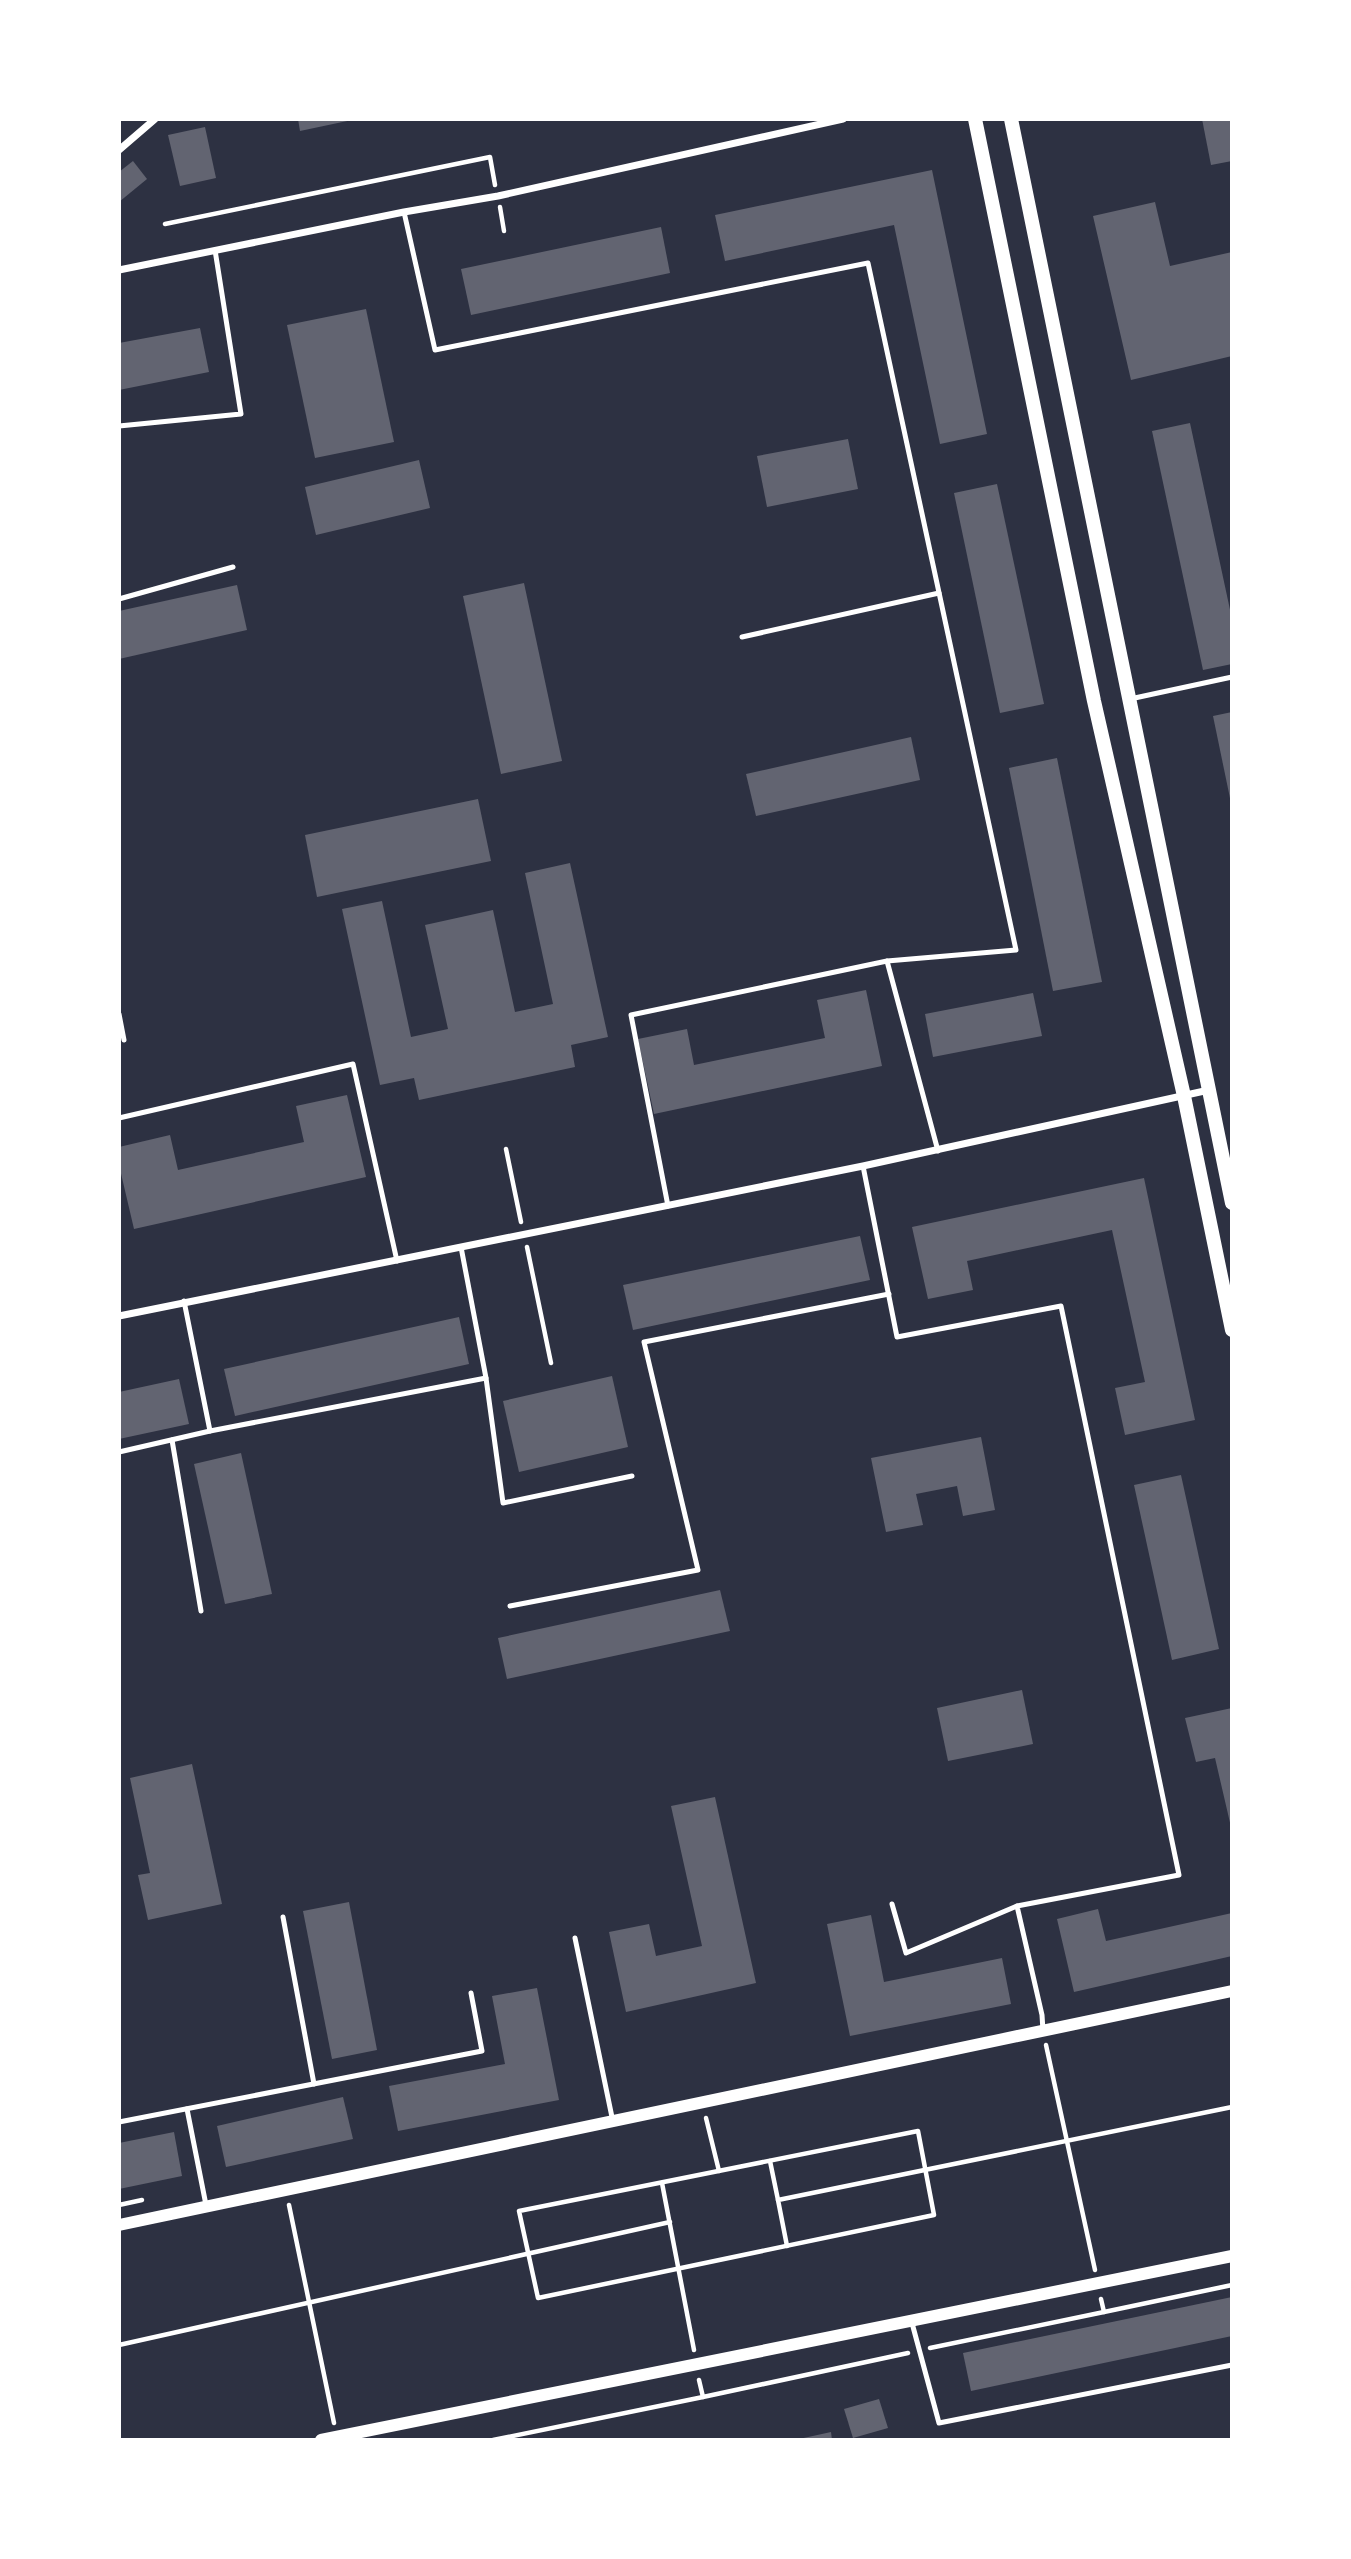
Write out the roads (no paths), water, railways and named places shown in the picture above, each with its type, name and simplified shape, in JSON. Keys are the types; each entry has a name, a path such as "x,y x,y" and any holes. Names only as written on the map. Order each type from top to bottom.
{"main road":[{"path":"975,119 1094,701 1185,1096 1232,1330"},
{"path":"1011,119 1232,1203"}],"street":[{"path":"119,150 155,119"},
{"path":"119,270 404,212 498,196 843,119"},
{"path":"119,1315 938,1151 1209,1090"},
{"path":"119,2225 1232,1991"},
{"path":"321,2440 1232,2256"}],"lane":[{"path":"404,212 435,351 868,263 1016,950 887,961 631,1015 668,1206"},
{"path":"119,426 241,414 215,250"},
{"path":"119,599 233,567"},
{"path":"742,637 939,593"},
{"path":"1130,699 1232,677"},
{"path":"887,961 938,1151"},
{"path":"119,1014 124,1040"},
{"path":"119,1118 353,1064 397,1261"},
{"path":"863,1166 897,1337 1061,1306 1179,1875 1017,1906 906,1953 892,1904"},
{"path":"461,1247 486,1378 503,1503 632,1476"},
{"path":"510,1606 698,1570 644,1342 889,1294"},
{"path":"184,1301 210,1431"},
{"path":"119,1452 210,1431 486,1378"},
{"path":"172,1440 201,1611"},
{"path":"1017,1906 1042,2015 1043,2031"},
{"path":"283,1917 314,2084"},
{"path":"575,1938 613,2122"},
{"path":"119,2122 482,2052 471,1993"},
{"path":"187,2109 207,2207"},
{"path":"912,2321 939,2423 1232,2365"}]}
